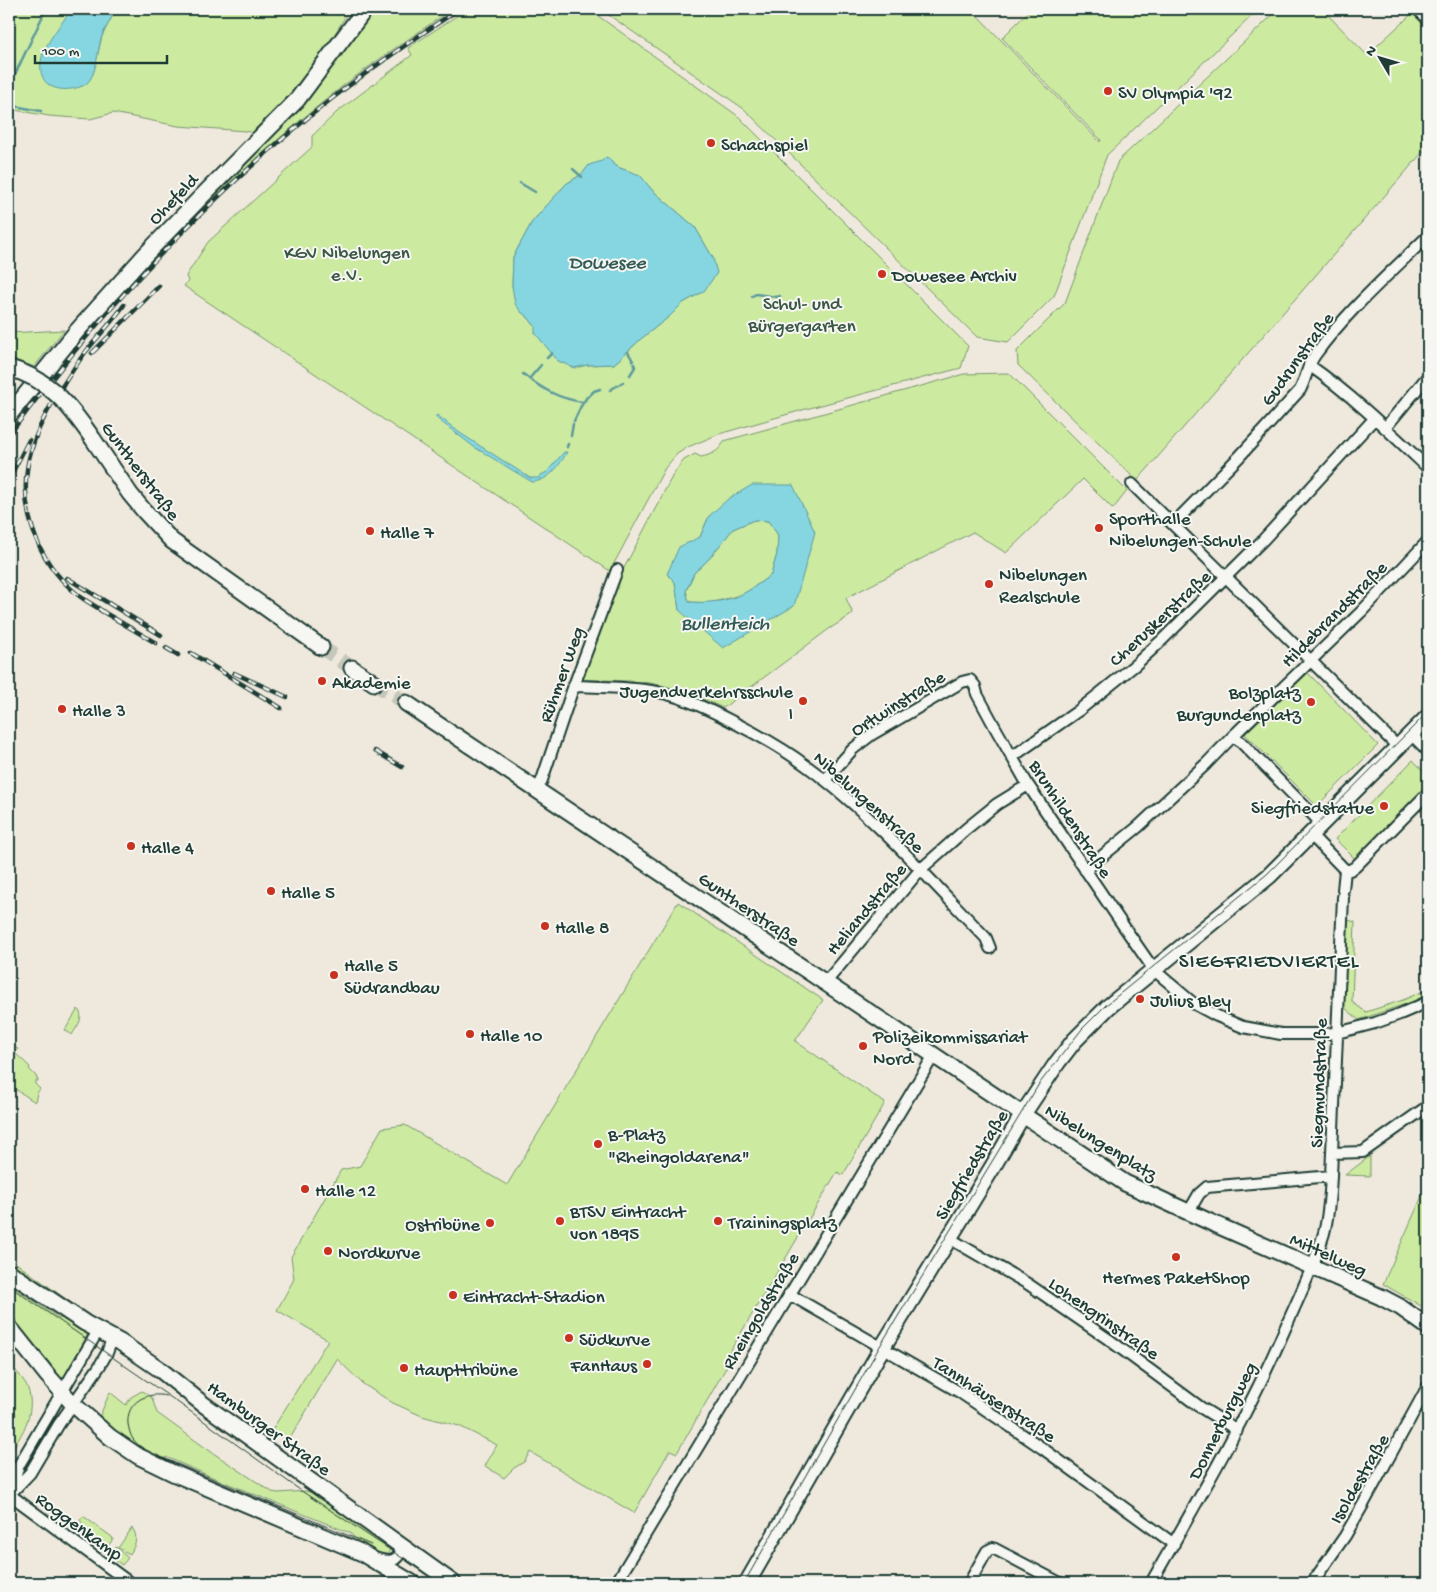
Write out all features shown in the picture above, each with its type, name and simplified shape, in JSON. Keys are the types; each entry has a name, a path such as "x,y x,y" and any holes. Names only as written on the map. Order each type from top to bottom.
{"street":[{"name":"Ohefeld","path":"9,415 77,331 138,262 298,100 365,9"},
{"path":"1422,9 1428,16"},
{"name":"Gudrunstraße","path":"1173,524 1300,390 1309,365 1315,356 1357,305 1428,236"},
{"path":"1309,365 1386,428 1428,468"},
{"name":"Guntherstraße","path":"9,368 33,377 51,388 69,406 130,494 172,541 321,646"},
{"path":"1386,428 1428,376"},
{"name":"Cheruskerstraße","path":"1012,756 1078,711 1160,642 1303,499 1374,419"},
{"path":"1132,484 1398,747"},
{"name":"Hildebrandstraße","path":"1085,870 1138,827 1206,764 1362,612 1428,541"},
{"name":"Rühmer Weg","path":"537,790 617,570"},
{"path":"352,668 374,683"},
{"name":"Ortwinstraße","path":"825,780 853,749 871,735 965,680 970,680"},
{"name":"Brunhildenstraße","path":"970,680 1028,785 1154,970 1202,1008 1243,1027 1281,1034 1317,1034 1336,1033 1375,1023 1428,1002"},
{"name":"Nibelungenstraße","path":"573,688 579,686 660,692 683,699 721,715 790,754 825,780 855,806 986,938 990,948"},
{"name":"Guntherstraße","path":"406,703 1023,1114"},
{"name":"Siegfriedstraße","path":"747,1583 882,1348 1023,1114 1050,1072 1074,1041 1108,1007 1269,876 1428,716"},
{"path":"1411,734 1428,751"},
{"path":"1234,735 1322,824"},
{"name":"Heliandstraße","path":"826,982 920,870 997,804 1028,785"},
{"path":"1311,835 1345,870 1350,870 1428,793"},
{"name":"Siegmundstraße","path":"1311,1267 1324,1232 1332,1176 1336,1033 1345,870"},
{"name":"Rheingoldstraße","path":"616,1583 934,1055"},
{"path":"1332,1153 1363,1152 1428,1106"},
{"name":"Nibelungenplatz","path":"1023,1114 1125,1183 1210,1222"},
{"path":"1188,1213 1199,1194 1207,1187 1332,1176"},
{"name":"Mittelweg","path":"1210,1222 1381,1297 1400,1307 1428,1327"},
{"name":"Lohengrinstraße","path":"949,1238 1028,1284 1108,1339 1204,1410 1237,1430"},
{"name":"Donnerburgweg","path":"1151,1583 1237,1430 1264,1376 1311,1267"},
{"name":"Hamburger Straße","path":"9,1272 158,1368 203,1404 454,1583"},
{"name":"Tannhäuserstraße","path":"789,1294 961,1392 1174,1544"},
{"path":"9,1327 73,1404 110,1436 152,1463 370,1557 388,1562 396,1560 404,1548"},
{"path":"9,1494 19,1465 98,1331"},
{"path":"9,1494 30,1473 59,1424 99,1367 107,1353 112,1338"},
{"name":"Isoldestraße","path":"1312,1583 1345,1536 1428,1386"},
{"name":"Roggenkamp","path":"9,1494 130,1583"},
{"path":"969,1583 987,1551 993,1548 1060,1583"},
{"path":"370,1557 412,1583"}],"green space":[{"path":"9,9 72,9 42,55 93,74 102,36 116,9 350,9 328,45 299,84 254,133 178,126 113,113 90,119 49,116 9,109"},
{"path":"370,9 452,9 339,89 279,138 237,176 118,298 44,384 9,429 9,422 50,370"},
{"path":"467,9 588,9 738,116 968,346 961,368 719,434 688,447 677,454 665,468 610,571 184,286 188,281 186,276 208,242 312,147 312,136 337,112 412,55 408,48","holes":["610,159 613,164 640,176 652,190 695,227 713,258 704,291 683,303 614,364 587,365 574,368 526,315 512,286 513,257 532,222 566,184 582,174 589,166"]},
{"path":"600,9 971,9 1100,142 1101,140 1002,38 1031,9 1259,9 1107,155 1054,296 1008,342 977,337 744,109"},
{"path":"1279,9 1322,9 1367,55 1416,10 1428,22 1428,146 1137,481 1018,365 1017,351 1065,303 1118,161"},
{"path":"64,330 34,367 9,358 9,333"},
{"path":"1009,373 1127,491 1113,509 1083,479 1006,553 973,532 846,598 853,614 829,629 723,708 689,693 657,684 635,681 578,679 624,568 674,473 684,460 695,454 701,457 712,454 718,450 724,441 964,374","holes":["793,485 794,606 679,610 675,582 700,537 709,516"]},
{"path":"754,520 768,521 778,535 777,554 771,575 744,594 710,603 689,602 686,591 694,573 707,561 733,529"},
{"path":"1308,673 1378,745 1317,806 1245,734"},
{"path":"1413,760 1428,776 1428,789 1357,861 1335,839"},
{"name":"BTSV Eintracht von 1895","path":"678,902 823,1000 795,1041 885,1103 843,1175 837,1172 723,1363 727,1366 677,1453 670,1450 634,1513 530,1452 524,1462 514,1468 504,1478 485,1466 497,1445 459,1426 422,1416 393,1403 363,1384 337,1359 288,1442 272,1430 328,1340 277,1310 294,1279 291,1257 341,1170 360,1166 382,1128 405,1125 507,1185"},
{"path":"1348,920 1355,922 1352,1002 1366,1012 1403,1000 1428,989 1428,994 1414,1001 1359,1020 1344,1007"},
{"path":"78,1009 81,1016 72,1035 65,1030"},
{"path":"9,1044 18,1049 15,1053 30,1067 29,1069 36,1076 38,1081 35,1081 35,1084 40,1089 35,1102 9,1085"},
{"path":"1370,1156 1370,1176 1345,1175"},
{"path":"1423,1194 1428,1195 1428,1310 1383,1284"},
{"path":"9,1258 77,1307 75,1310 9,1265"},
{"path":"9,1284 60,1319 63,1315 88,1334 63,1380 9,1313"},
{"path":"9,1362 26,1384 29,1393 30,1412 24,1430 9,1454"},
{"path":"142,1391 152,1398 157,1413 272,1492 306,1491 321,1495 393,1546 385,1557 356,1542 357,1540 350,1533 166,1457 164,1463 155,1459 98,1420 110,1392 126,1405 131,1397"},
{"path":"83,1516 112,1537 113,1539 104,1552 76,1532 82,1523 80,1520"},
{"path":"132,1528 136,1538 130,1554 118,1548"},
{"path":"116,1547 128,1558 122,1565 108,1555"}],"water":[{"path":"72,9 116,9 100,41 96,65 89,81 80,87 69,89 55,88 45,82 42,76 42,55 58,27"},
{"name":"Dowesee","path":"606,157 620,168 640,175 652,190 695,227 713,258 717,273 704,291 683,303 614,364 587,365 574,368 558,361 535,333 535,326 515,304 512,286 513,257 532,222 566,184 582,174 589,165 602,161"},
{"path":"437,415 460,433 530,478 540,478 539,476 547,472 564,452 567,452 548,476 532,482 474,447 435,417"},
{"name":"Bullenteich","path":"752,485 793,485 815,532 794,606 723,648 679,610 675,582 667,574 679,547 700,537 709,516 728,499","holes":["754,520 768,521 778,535 777,554 771,575 738,596 710,602 689,602 686,591 694,573 707,561 733,529"]}],"waterway":[{"path":"9,87 46,9"},
{"path":"9,105 41,111"},
{"path":"573,169 582,177"},
{"path":"520,183 535,192"},
{"path":"752,296 756,294 780,296"},
{"path":"628,352 633,361"},
{"path":"547,358 552,353"},
{"path":"630,375 635,367 634,364"},
{"path":"529,379 541,365"},
{"path":"523,374 551,392 583,402"},
{"path":"610,390 623,382"},
{"path":"589,396 594,391 600,389"},
{"path":"574,421 587,397"},
{"path":"571,436 573,424"}],"tunnel":[{"path":"321,647 352,668"},
{"path":"374,683 406,703"}],"tram line":[{"path":"744,1583 880,1346 1039,1084 1082,1029 1106,1005 1267,874 1428,712"},
{"path":"9,1286 173,1399 300,1490 440,1583"},
{"path":"166,1396 152,1395 145,1397 134,1404 130,1410 128,1416 130,1432 133,1439 141,1447 371,1545"}],"railway":[{"path":"9,435 81,344 158,257 199,215 285,137 330,100 393,53 459,9"},
{"path":"92,353 159,286"},
{"path":"105,613 80,597 62,580 40,547 28,510 27,470 35,439 52,403 81,358 124,305"},
{"path":"9,479 29,440"},
{"path":"67,578 161,635"},
{"path":"100,610 156,643"},
{"path":"166,648 178,655"},
{"path":"191,653 281,708"},
{"path":"234,673 287,697"},
{"path":"375,751 402,767"}],"place":[{"name":"SV Olympia '92","path":"1108,91"},
{"name":"Schachspiel","path":"711,143"},
{"name":"Dowesee Archiv","path":"882,274"},
{"name":"Sporthalle Nibelungen-Schule","path":"1099,528"},
{"name":"Halle 7","path":"370,531"},
{"name":"Nibelungen Realschule","path":"989,584"},
{"name":"Akademie","path":"322,681"},
{"name":"Jugendverkehrsschule I","path":"803,701"},
{"name":"Bolzplatz Burgundenplatz","path":"1311,702"},
{"name":"Halle 3","path":"62,709"},
{"name":"Siegfriedstatue","path":"1384,806"},
{"name":"Halle 4","path":"131,846"},
{"name":"Halle 5","path":"271,891"},
{"name":"Halle 8","path":"545,926"},
{"name":"Halle 5 Südrandbau","path":"334,975"},
{"name":"Julius Bley","path":"1140,999"},
{"name":"Halle 10","path":"470,1034"},
{"name":"Polizeikommissariat Nord","path":"863,1046"},
{"name":"B-Platz \"Rheingoldarena\"","path":"598,1144"},
{"name":"Halle 12","path":"305,1189"},
{"name":"BTSV Eintracht von 1895","path":"560,1221"},
{"name":"Trainingsplatz","path":"718,1221"},
{"name":"Ostribüne","path":"490,1223"},
{"name":"Nordkurve","path":"328,1251"},
{"name":"Hermes PaketShop","path":"1176,1257"},
{"name":"Eintracht-Stadion","path":"453,1295"},
{"name":"Südkurve","path":"569,1338"},
{"name":"FanHaus","path":"647,1364"},
{"name":"Haupttribüne","path":"404,1368"}],"district":[{"name":"SIEGFRIEDVIERTEL","path":"1269,960"}],"park label":[{"name":"KGV Nibelungen e.V.","path":"347,262"},
{"name":"Schul- und Bürgergarten","path":"802,313"}]}
